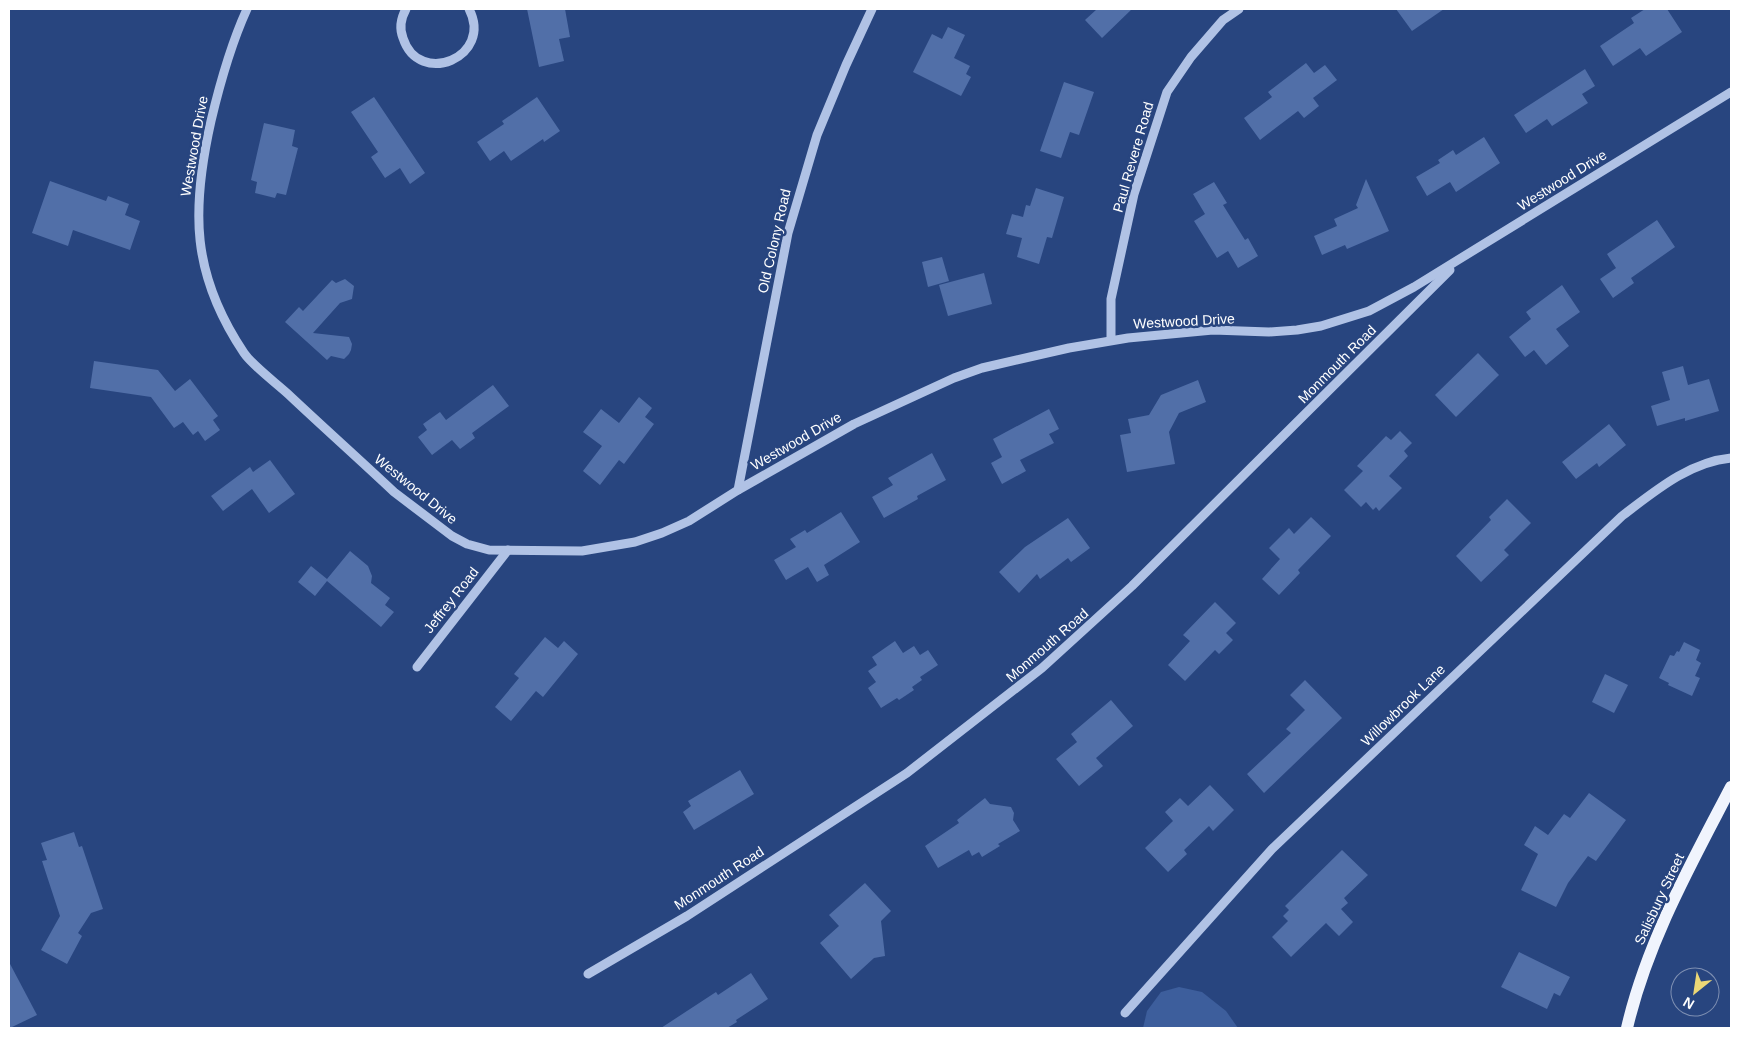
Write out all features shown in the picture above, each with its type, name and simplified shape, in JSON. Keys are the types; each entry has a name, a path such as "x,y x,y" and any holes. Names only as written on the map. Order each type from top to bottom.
{"main road":[{"name":"Salisbury Street","path":"1627,1028 1648,958 1684,878 1731,787"}],"street":[{"name":"Westwood Drive","path":"247,9 219,88 199,181 197,204 198,233 210,288 220,311 245,354 394,492 452,536 467,544 489,550 582,551 634,542 662,533 689,521 738,490 854,424 954,378 982,368 1111,340 1213,330 1269,332 1297,330 1345,320 1384,304 1461,259 1731,92"},
{"path":"406,9 401,22 404,44 411,54 432,64 444,64 455,60 464,53 471,43 474,21 469,9"},
{"name":"Old Colony Road","path":"738,490 788,232 817,135 872,9"},
{"name":"Paul Revere Road","path":"1111,340 1111,299 1134,194 1167,92 1197,50 1224,20 1239,9"},
{"name":"Monmouth Road","path":"588,974 687,916 907,773 1071,644 1132,586 1461,259"},
{"name":"Willowbrook Lane","path":"1125,1013 1272,849 1622,516 1658,488 1678,476 1705,464 1731,458"},
{"name":"Jeffrey Road","path":"417,667 508,550"}],"shaded area":[{"path":"1179,987 1202,992 1226,1011 1238,1028 1143,1028 1147,1011 1161,992"}],"building":[{"path":"527,9 565,9 570,37 559,39 564,61 539,67"},
{"path":"1097,9 1132,9 1102,38 1085,20"},
{"path":"1396,9 1444,9 1412,31"},
{"path":"1645,9 1667,9 1682,32 1646,56 1640,48 1613,66 1600,46 1634,23 1631,18"},
{"path":"948,27 965,35 954,58 970,66 966,74 971,77 961,96 913,72 932,34 942,39"},
{"path":"1306,63 1314,73 1325,65 1337,80 1313,98 1319,106 1304,118 1298,111 1260,140 1244,118 1272,97 1268,92"},
{"path":"1585,69 1595,86 1582,94 1588,103 1552,126 1547,119 1526,133 1514,115"},
{"path":"1064,82 1094,92 1079,135 1070,132 1061,158 1040,151"},
{"path":"374,97 425,173 410,184 400,168 385,178 371,157 378,152 351,112"},
{"path":"537,97 560,131 544,142 543,139 511,161 504,151 490,161 477,142 504,124 502,121"},
{"path":"264,123 295,130 292,146 298,148 286,195 277,193 275,198 255,193 257,182 251,180"},
{"path":"1484,137 1500,163 1456,192 1450,182 1427,196 1416,177 1440,163 1438,160 1453,150 1456,155"},
{"path":"1366,179 1389,231 1347,249 1345,245 1322,255 1314,236 1337,226 1334,219 1358,208 1356,205"},
{"path":"50,181 106,201 108,196 129,204 125,215 140,221 130,250 73,230 68,246 32,233"},
{"path":"1214,182 1227,203 1223,205 1245,240 1248,238 1258,256 1238,268 1228,251 1217,258 1194,221 1205,214 1193,194"},
{"path":"1036,188 1064,197 1052,238 1047,237 1039,264 1017,257 1022,238 1006,234 1012,214 1023,217 1026,205 1030,206"},
{"path":"1657,220 1675,247 1631,278 1634,283 1613,298 1600,279 1616,268 1607,254"},
{"path":"942,257 949,281 928,287 922,262"},
{"path":"984,273 992,304 948,316 939,285"},
{"path":"345,279 354,286 352,299 340,303 313,333 349,337 352,344 351,350 344,359 331,356 327,360 285,322 299,307 303,311 332,280 336,283"},
{"path":"1562,285 1580,312 1556,329 1569,346 1546,365 1534,350 1525,357 1509,337 1531,319 1526,312"},
{"path":"1478,353 1499,375 1456,417 1435,395"},
{"path":"94,361 158,370 175,391 190,379 218,416 213,420 220,430 205,441 198,431 193,435 183,422 174,428 151,397 90,388"},
{"path":"1683,366 1688,385 1709,379 1719,411 1685,421 1685,418 1657,426 1651,406 1670,400 1662,372"},
{"path":"1198,380 1206,402 1179,413 1169,432 1175,464 1127,472 1120,435 1131,433 1128,419 1149,415 1161,395"},
{"path":"493,385 509,406 472,433 475,438 460,449 452,440 432,455 418,437 427,430 423,424 440,412 446,420"},
{"path":"639,397 652,408 645,417 654,424 624,464 619,460 600,485 583,471 602,446 583,432 601,409 619,423"},
{"path":"1049,409 1059,429 1049,434 1054,443 1020,460 1026,471 1002,484 991,463 1002,457 993,439"},
{"path":"1609,424 1626,445 1599,467 1597,463 1576,479 1562,462"},
{"path":"1400,431 1412,443 1404,451 1408,456 1389,476 1402,488 1379,511 1376,507 1373,510 1366,502 1361,507 1344,490 1363,471 1357,466 1386,436 1391,440"},
{"path":"932,453 946,480 917,496 918,499 884,518 872,497 893,485 888,478"},
{"path":"270,460 295,494 269,513 252,489 223,511 211,496 250,467 253,472"},
{"path":"1507,499 1531,523 1504,550 1509,555 1481,582 1456,556 1491,520 1489,517"},
{"path":"841,512 860,542 824,565 829,575 817,582 808,567 786,580 774,560 796,547 790,539 805,530 807,533"},
{"path":"1311,517 1331,536 1298,570 1300,573 1279,595 1262,579 1280,559 1269,548 1289,528 1294,534"},
{"path":"1068,518 1090,548 1071,562 1068,558 1040,579 1037,574 1019,593 999,572 1025,547"},
{"path":"350,551 368,566 372,576 371,583 390,598 385,605 394,612 381,627 327,581 315,596 298,582 311,566 327,579"},
{"path":"1215,602 1236,623 1226,633 1233,640 1219,654 1215,650 1185,681 1168,665 1190,641 1183,635"},
{"path":"545,637 558,648 564,641 578,654 543,697 536,691 511,721 495,707 519,678 514,674"},
{"path":"895,641 903,653 914,646 920,655 928,650 938,665 920,677 922,680 912,687 914,690 899,700 897,698 881,708 868,688 876,682 868,671 877,665 872,657"},
{"path":"1684,642 1700,650 1696,660 1701,663 1695,676 1700,678 1692,696 1668,685 1669,683 1659,678 1670,655 1674,656 1677,651 1679,652"},
{"path":"1605,674 1628,685 1614,713 1592,702"},
{"path":"1305,680 1342,718 1264,793 1247,774 1291,733 1286,729 1305,710 1290,695"},
{"path":"1111,700 1133,726 1096,758 1103,766 1079,786 1056,759 1077,742 1071,734"},
{"path":"740,770 754,794 694,830 683,812 691,806 688,801"},
{"path":"1210,785 1234,810 1213,831 1209,826 1184,850 1187,854 1168,872 1145,848 1173,821 1165,812 1180,798 1188,806"},
{"path":"1589,793 1626,820 1596,861 1588,856 1568,883 1556,907 1521,890 1538,854 1524,845 1535,826 1548,835 1564,814 1570,818"},
{"path":"985,798 990,804 1011,807 1014,813 1013,820 1020,831 998,844 1000,846 982,857 979,852 972,856 969,850 938,868 925,846 959,823 957,820"},
{"path":"74,832 79,847 82,846 103,909 91,913 78,933 82,936 67,964 41,950 60,916 42,861 47,860 41,843"},
{"path":"1342,850 1368,875 1344,898 1348,903 1341,909 1353,922 1339,936 1326,923 1291,957 1272,937 1288,921 1283,916 1289,910 1285,906"},
{"path":"865,883 891,911 881,921 885,956 874,958 851,979 820,943 839,926 829,915"},
{"path":"1519,952 1570,977 1560,996 1554,993 1547,1009 1501,987"},
{"path":"9,962 37,1015 10,1028 9,1028"},
{"path":"751,973 768,999 736,1020 737,1022 727,1028 661,1028 716,992 718,995"}]}
